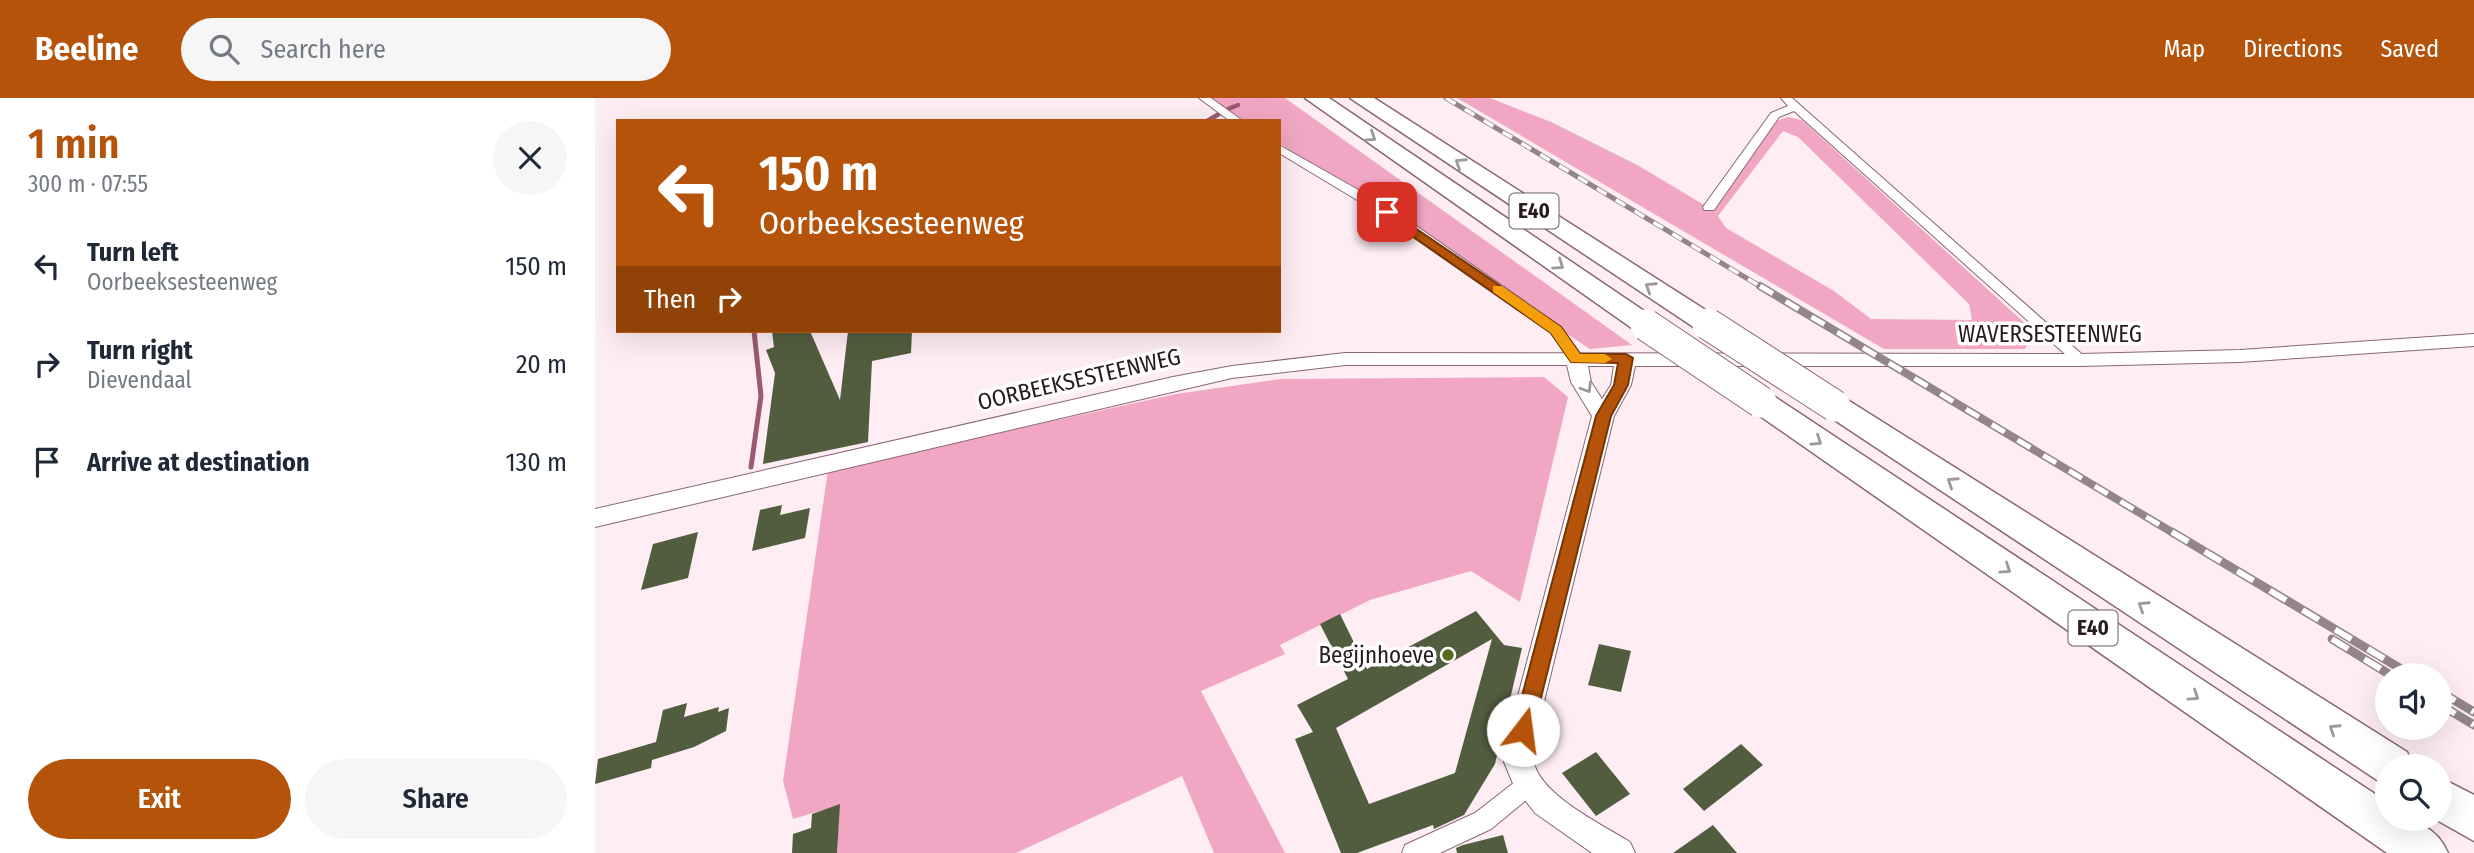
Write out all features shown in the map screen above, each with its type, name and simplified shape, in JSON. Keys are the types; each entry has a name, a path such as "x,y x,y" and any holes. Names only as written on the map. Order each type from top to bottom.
{"highway":[{"name":"E40","path":"1315,98 2425,853"},
{"name":"E40","path":"1360,98 2375,755"},
{"path":"2452,806 2474,820"}],"street":[{"path":"1204,98 1235,119"},
{"path":"1709,207 1775,115 1791,103 2080,360"},
{"path":"1281,149 1387,212 1556,330 1576,359 1581,382 1603,416"},
{"name":"WAVERSESTEENWEG","path":"1626,358 2080,360 2240,356 2474,340"},
{"path":"1619,853 1543,801 1528,785 1518,761 1523,730 1603,416 1621,385 1626,358"},
{"name":"OORBEEKSESTEENWEG","path":"595,518 1232,372 1345,359 1626,358"},
{"path":"1414,853 1483,821 1528,785"}],"shaded area":[{"path":"1212,98 1285,98 1632,345 1590,349 1281,144 1281,119 1242,119"},
{"path":"1457,98 1490,98 1551,122 1639,166 1711,209 1777,121 1787,117 1802,120 2029,327 2032,337 2025,349 1884,349","holes":["1783,131 1798,137 1969,304 1972,320 1871,319 1834,291 1726,228 1718,216"]},
{"path":"1544,377 1568,397 1520,602 1471,571 1370,600 1280,645 1285,654 1201,691 1285,853 1214,853 1182,776 1016,853 837,853 839,805 793,819 783,781 828,470 1176,394 1281,379"}],"building":[{"path":"772,333 811,333 840,400 848,333 912,333 911,353 872,361 868,442 763,464 775,373 766,350 774,347"},
{"path":"782,505 780,515 810,508 805,538 752,551 760,510"},
{"path":"698,532 688,578 641,590 653,544"},
{"path":"1476,611 1504,645 1522,648 1495,764 1464,815 1434,829 1433,825 1357,853 1341,853 1295,739 1313,732 1297,705 1348,679 1320,624 1340,614 1367,669","holes":["1492,639 1455,773 1369,804 1336,728"]},
{"path":"1599,644 1631,651 1621,692 1588,685"},
{"path":"687,703 684,717 719,707 718,712 729,708 726,731 694,747 652,760 651,768 595,784 598,759 656,742 663,710"},
{"path":"1741,744 1763,765 1704,811 1683,789"},
{"path":"1596,752 1630,794 1596,816 1562,773"},
{"path":"840,804 837,853 792,853 793,834 811,828 812,814"},
{"path":"1713,825 1737,853 1673,853"},
{"path":"1503,835 1508,853 1457,853 1456,848 1463,845"}],"waterway":[{"path":"1228,109 1238,105"},
{"path":"1210,119 1219,114"},
{"path":"751,467 761,396 754,333"}],"railway":[{"path":"1446,98 1763,288"},
{"path":"1760,286 2175,534"},
{"path":"2172,532 2391,663"},
{"path":"2332,639 2375,666"},
{"path":"2452,699 2474,712"},
{"path":"2452,712 2474,725"}],"slow traffic":[{"path":"1497,289 1556,330 1576,359 1605,359"}],"place":[{"name":"Begijnhoeve","path":"1448,655"}],"route":[{"path":"1387,212 1556,330 1576,359 1626,358 1621,385 1603,416 1523,730"}]}
